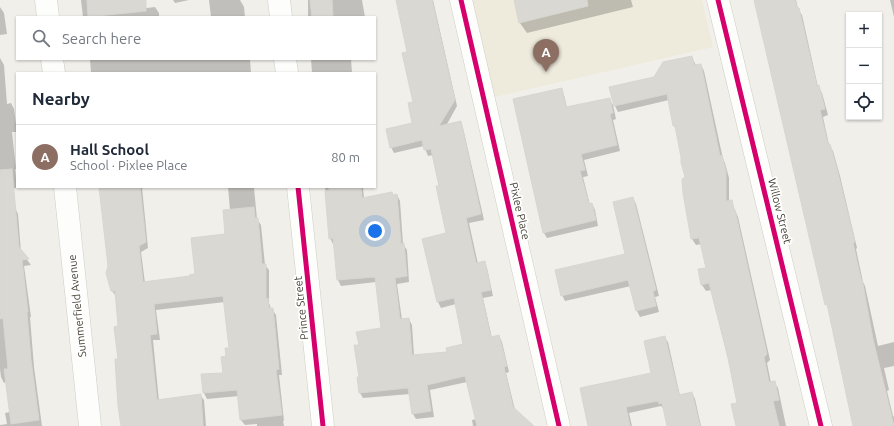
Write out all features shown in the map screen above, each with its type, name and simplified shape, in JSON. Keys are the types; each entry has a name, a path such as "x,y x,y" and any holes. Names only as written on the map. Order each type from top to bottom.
{"street":[{"path":"46,0 48,16"},
{"path":"279,0 281,16"},
{"name":"Pixlee Place","path":"461,0 559,426"},
{"name":"Willow Street","path":"718,0 821,426"},
{"path":"52,60 54,72"},
{"path":"285,60 287,72"},
{"name":"Summerfield Avenue","path":"65,188 90,426"},
{"name":"Prince Street","path":"298,188 323,426"}],"shaded area":[{"path":"472,0 702,0 713,47 495,97"}],"building":[{"path":"87,0 146,0 146,11 88,16"},
{"path":"310,0 332,0 333,16 312,16"},
{"path":"396,0 432,0 455,100 439,126 461,121 481,214 466,218 476,263 485,261 491,290 481,292 491,337 499,335 507,366 504,367 513,407 534,426 477,426 465,376 427,385 431,411 412,414 408,388 359,393 357,377 359,377 354,345 359,345 356,332 381,328 375,277 337,280 333,238 329,239 325,191 329,190 329,188 361,188 362,198 392,192 393,195 397,194 401,244 404,243 407,276 395,278 400,319 409,318 412,355 447,352 446,348 463,344 454,298 437,302 422,239 446,233 436,186 439,186 431,149 424,150 422,140 390,148 386,129 412,123 408,103 413,102 402,53 407,52"},
{"path":"514,0 587,0 588,6 519,23"},
{"path":"754,0 795,0 797,8 799,8 817,86 819,85 825,109 820,110 828,144 830,144 837,169 855,242 853,243 862,279 873,339 894,426 853,426 827,304 825,305"},
{"path":"692,56 694,65 701,64 720,156 722,155 726,171 726,201 732,200 735,210 767,354 764,357 769,382 775,381 779,400 773,401 779,426 736,426 731,404 737,403 728,358 709,283 701,285 698,269 706,268 699,238 691,239 683,193 682,179 685,177 667,94 614,106 609,87 654,77 663,62"},
{"path":"562,88 566,107 610,98 613,113 610,114 617,145 581,154 585,170 580,171 589,204 592,203 596,220 543,233 513,99"},
{"path":"12,169 19,247 29,259 22,260 28,312 31,360 39,420 11,424 4,369 8,369 3,318 0,319 0,170"},
{"path":"99,188 140,188 146,242 139,246 143,282 190,276 189,275 195,274 191,238 225,234 223,210 254,207 255,218 258,218 262,264 266,264 266,299 268,298 269,308 273,308 279,369 276,370 282,415 240,420 237,390 203,393 201,374 223,373 221,357 226,356 225,348 229,348 223,296 154,304 157,334 150,335 157,400 201,394 203,426 121,426 118,406 115,359 118,359 114,327 118,326 115,291 111,291 106,273 108,266"},
{"path":"633,197 656,290 653,291 656,306 636,311 628,280 561,296 555,270 625,254 613,202"},
{"path":"665,336 679,395 692,392 700,426 667,426 662,403 659,404 658,401 626,407 630,426 588,426 580,388 651,373 644,341"}],"cycle path":[{"path":"461,0 559,426"},
{"path":"718,0 821,426"},
{"path":"298,188 323,426"}],"place":[{"name":"Hall School","path":"546,72"}]}
